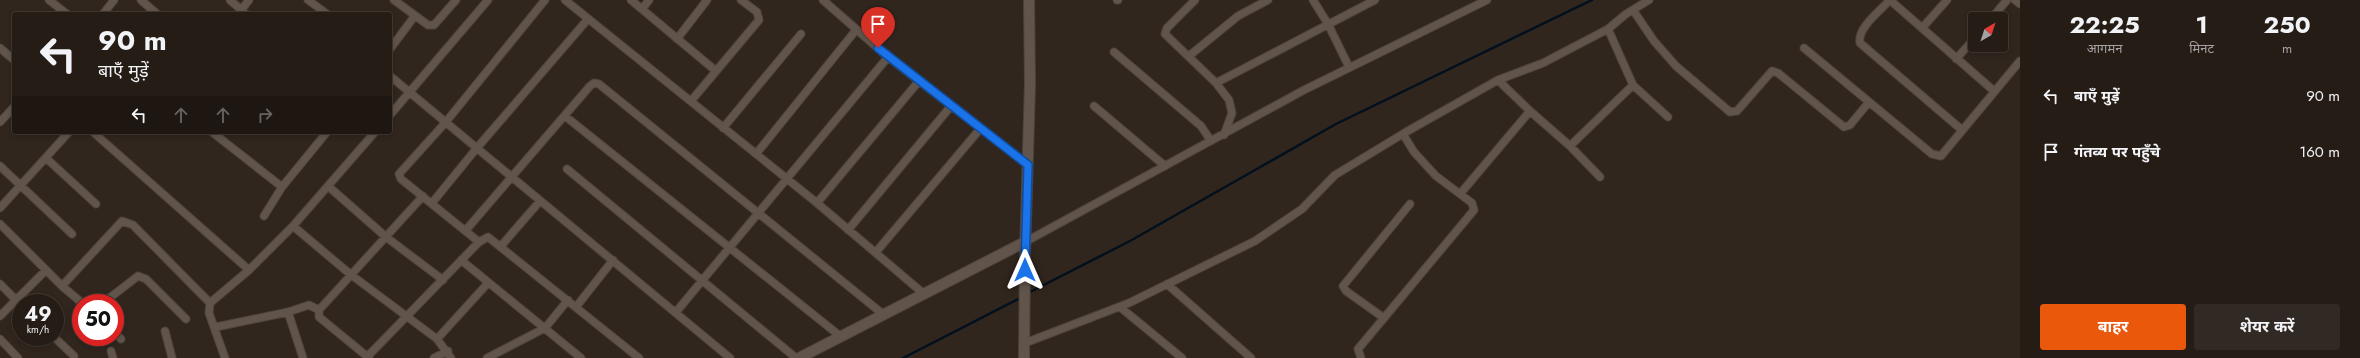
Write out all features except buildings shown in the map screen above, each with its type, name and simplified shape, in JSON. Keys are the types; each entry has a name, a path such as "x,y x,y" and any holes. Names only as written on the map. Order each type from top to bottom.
{"main road":[{"path":"1024,358 1025,242 1030,84 1030,0"},
{"path":"799,358 1025,242"}],"street":[{"path":"50,0 65,12"},
{"path":"104,12 114,0"},
{"path":"141,0 155,12"},
{"path":"230,0 241,12"},
{"path":"243,12 249,0"},
{"path":"308,0 324,12"},
{"path":"394,0 414,17 428,25 434,25 456,0"},
{"path":"392,113 488,0"},
{"path":"479,242 401,179 399,174 445,123 545,0"},
{"path":"565,0 817,203 924,294"},
{"path":"631,0 716,71"},
{"path":"642,9 650,0"},
{"path":"677,39 707,0"},
{"path":"691,102 759,20 757,12 741,0"},
{"path":"823,0 856,30 919,81 1028,165"},
{"path":"1195,0 1166,31 1167,37 1189,56 1216,83 1232,106 1231,120 1224,135"},
{"path":"1189,56 1238,16 1268,0"},
{"path":"1313,0 1328,24 1349,68"},
{"path":"1216,83 1375,0"},
{"path":"1025,242 1349,68 1488,0"},
{"path":"1025,338 1120,307 1255,241 1298,212 1335,175 1498,80 1543,63 1608,29 1649,0"},
{"path":"1962,130 1860,43 1859,38 1862,30 1890,0 1994,91"},
{"path":"1922,28 1947,0"},
{"path":"1997,12 2007,0"},
{"path":"2015,0 2020,4"},
{"path":"1633,10 1654,41 1676,66 1730,112 1737,111 1772,71 1778,73 1844,127 1850,125 1870,102"},
{"path":"392,46 414,17"},
{"path":"432,203 476,149 588,19"},
{"path":"1608,29 1633,85 1668,117"},
{"path":"756,154 856,30"},
{"path":"723,128 802,34"},
{"path":"1956,59 1968,46"},
{"path":"0,48 12,58"},
{"path":"1804,48 1936,155 1941,156 2020,61"},
{"path":"1114,52 1201,126 1211,141"},
{"path":"676,312 759,214 888,56"},
{"path":"392,78 476,149 613,260 730,358"},
{"path":"1498,80 1530,111 1570,146 1600,177"},
{"path":"817,203 919,81"},
{"path":"466,230 513,178 590,86 594,83 599,84 884,315"},
{"path":"1570,146 1633,85"},
{"path":"848,230 951,106"},
{"path":"1094,106 1166,166"},
{"path":"0,122 12,109"},
{"path":"1460,194 1530,111"},
{"path":"565,116 840,336"},
{"path":"876,252 980,129"},
{"path":"0,208 67,134"},
{"path":"96,134 249,270"},
{"path":"215,134 282,187"},
{"path":"264,216 282,187 325,134"},
{"path":"225,358 216,327 209,313 210,302 249,270 293,226 374,134"},
{"path":"1361,358 1358,349 1472,214 1474,206 1427,167 1403,134"},
{"path":"46,158 96,204"},
{"path":"0,166 22,185 72,234"},
{"path":"567,169 796,358"},
{"path":"328,186 386,237 443,280"},
{"path":"423,196 350,274 319,310 319,317 368,357 461,260 479,242 488,237 639,358"},
{"path":"501,246 540,201"},
{"path":"1384,318 1346,291 1343,286 1410,204"},
{"path":"62,286 116,225 122,221 126,221 133,225 210,302"},
{"path":"0,224 72,294"},
{"path":"293,226 350,274 437,339 448,351 451,358"},
{"path":"461,260 581,358"},
{"path":"576,307 613,260"},
{"path":"26,294 46,270"},
{"path":"115,294 138,276 146,279 186,319"},
{"path":"437,339 488,283"},
{"path":"0,284 12,296"},
{"path":"1167,284 1251,358"},
{"path":"487,358 545,328 568,300"},
{"path":"216,327 288,312 308,305 319,310"},
{"path":"1120,307 1182,358"},
{"path":"0,316 12,308"},
{"path":"288,312 303,358"},
{"path":"164,331 172,358"},
{"path":"0,339 18,358"},
{"path":"63,346 74,356"},
{"path":"434,358 448,351"}],"waterway":[{"path":"1028,293 1130,241 1336,124 1592,0"},
{"path":"903,358 1022,297"}],"route":[{"path":"878,48 1028,165 1025,270"}]}
